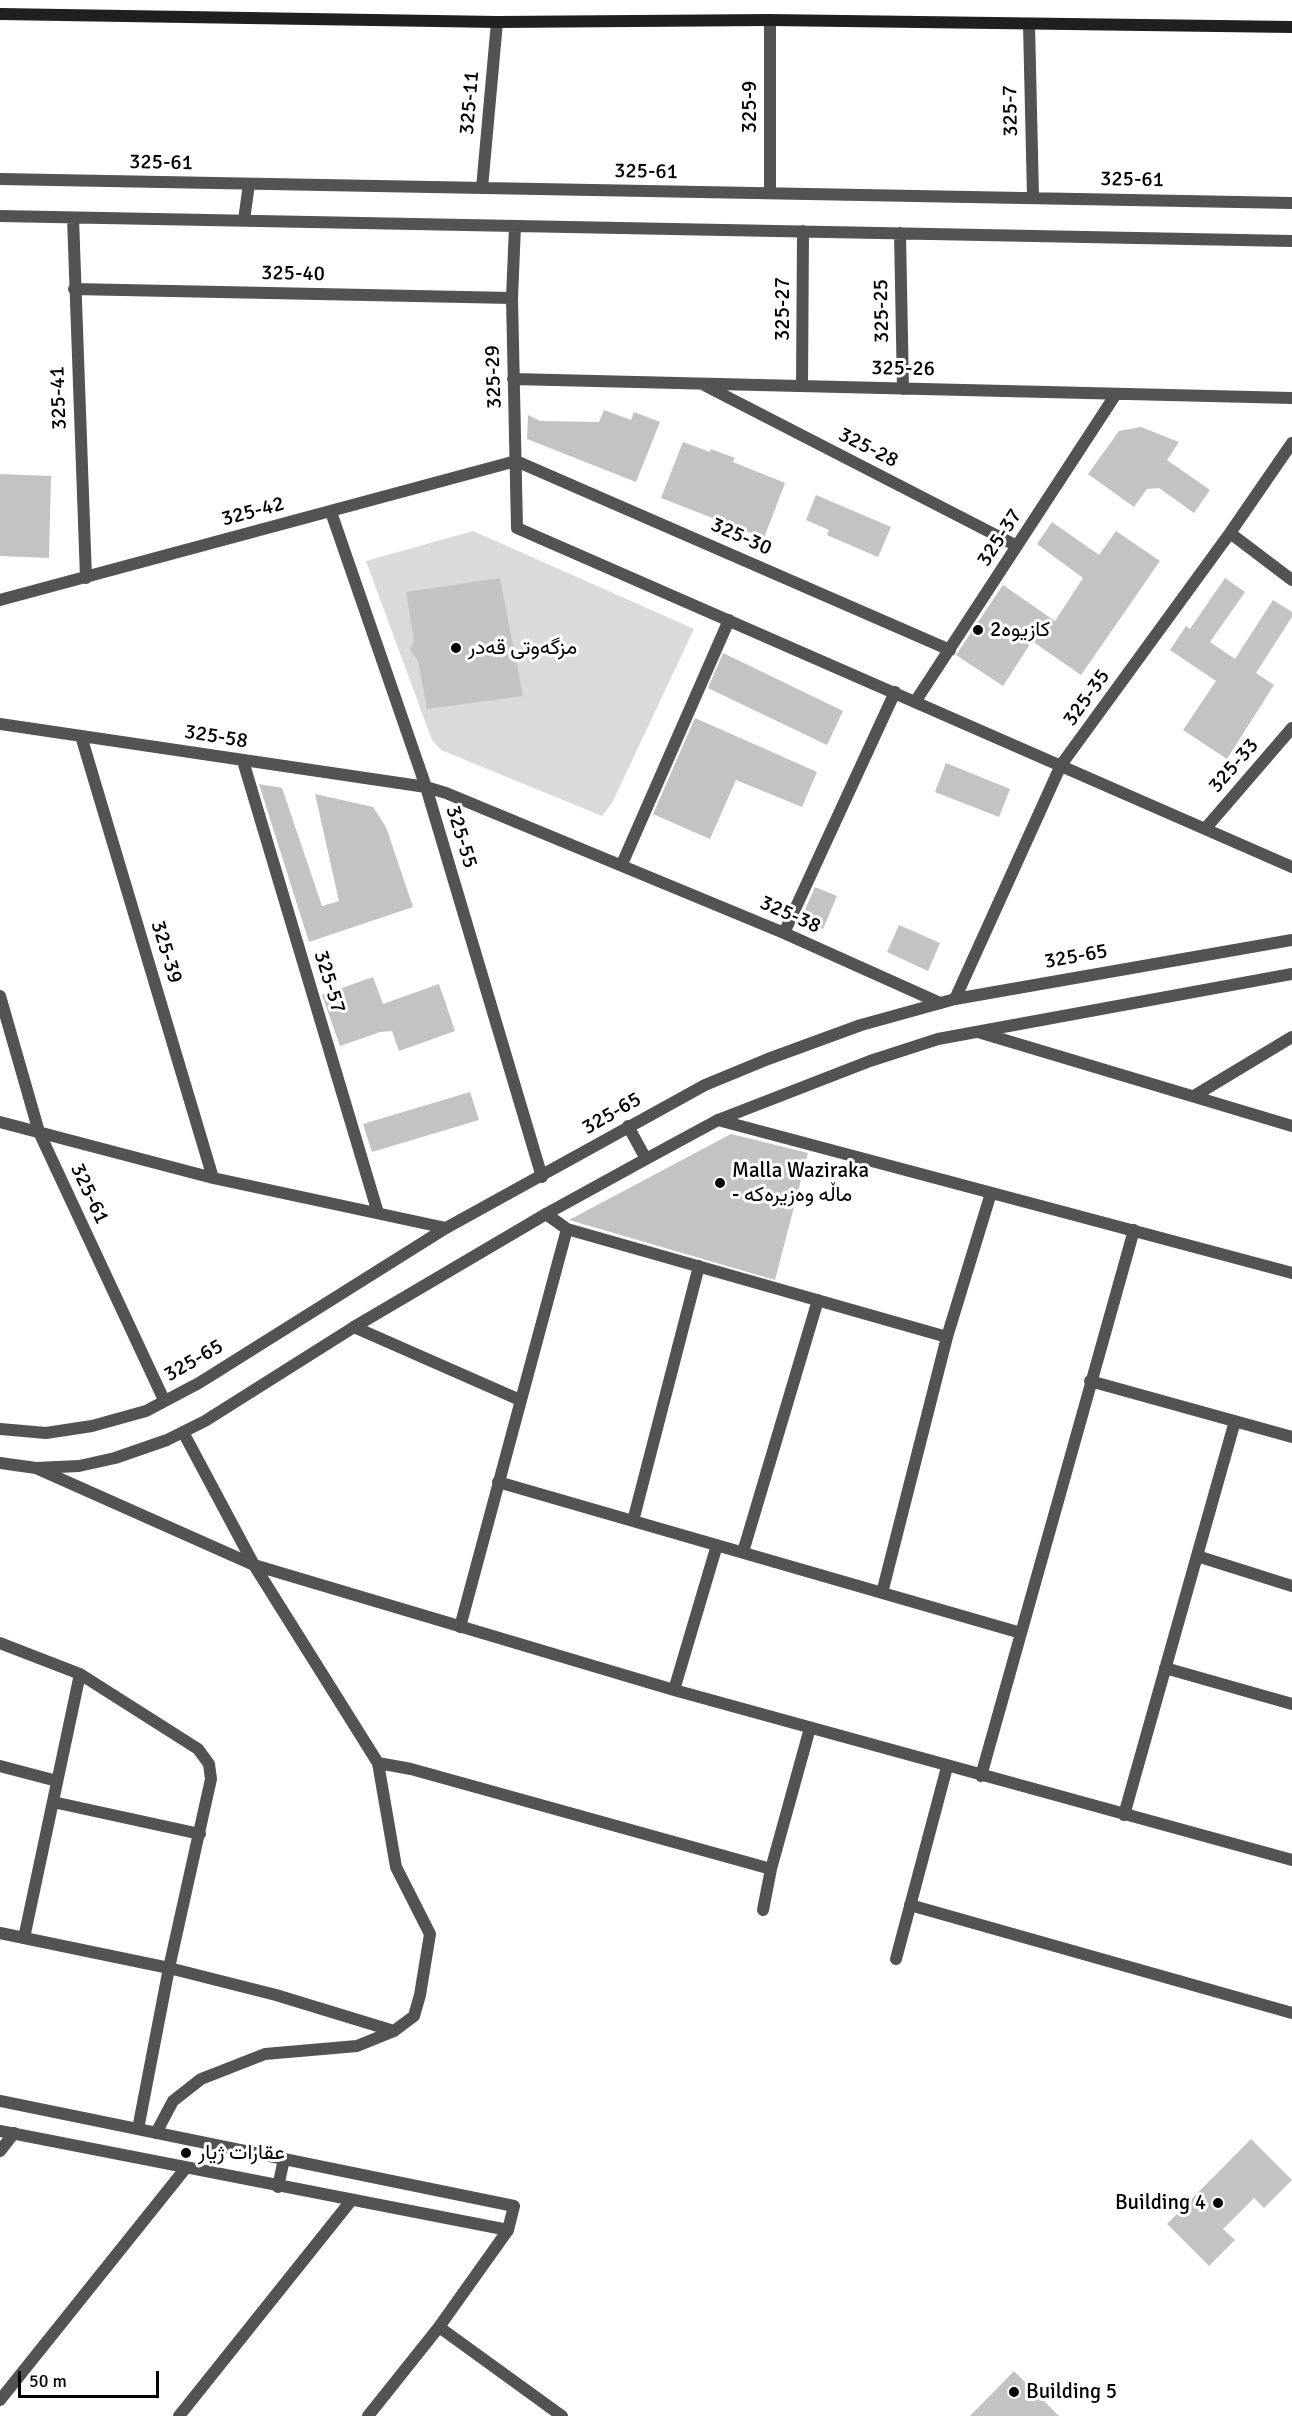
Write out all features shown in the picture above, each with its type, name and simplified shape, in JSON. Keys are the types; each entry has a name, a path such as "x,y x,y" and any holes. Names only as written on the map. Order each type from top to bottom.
{"main road":[{"path":"0,14 497,22 770,20 1292,27"}],"street":[{"name":"325-9","path":"770,20 770,193"},
{"name":"325-11","path":"482,188 497,22"},
{"name":"325-7","path":"1029,24 1033,197"},
{"name":"325-61","path":"0,179 1292,203"},
{"path":"244,220 249,184"},
{"path":"0,216 1292,241"},
{"name":"325-41","path":"73,218 86,578"},
{"name":"325-29","path":"514,226 512,298 517,528 729,620"},
{"name":"325-27","path":"802,387 803,231"},
{"name":"325-25","path":"900,233 903,389"},
{"name":"325-40","path":"74,289 512,298"},
{"name":"325-26","path":"513,379 1292,398"},
{"name":"325-28","path":"701,384 1017,546"},
{"name":"325-37","path":"915,702 1116,394"},
{"name":"325-35","path":"955,999 1061,765 1230,533 1292,443"},
{"name":"325-42","path":"0,600 516,461"},
{"name":"325-30","path":"516,461 950,650"},
{"name":"325-55","path":"331,512 426,787 542,1177"},
{"path":"1230,533 1292,580"},
{"path":"622,864 729,620 1292,867"},
{"path":"784,933 895,693"},
{"name":"325-58","path":"0,724 426,787"},
{"name":"325-33","path":"1205,829 1292,728"},
{"name":"325-39","path":"81,736 213,1178"},
{"name":"325-57","path":"243,761 378,1213"},
{"name":"325-38","path":"426,787 622,864 940,1003"},
{"name":"325-65","path":"0,1429 46,1433 92,1426 147,1411 199,1383 446,1228 705,1085 768,1059 861,1025 955,999 1292,940"},
{"path":"0,1464 36,1468 79,1466 115,1458 183,1432 546,1214 718,1120 901,1050 978,1032 1292,974"},
{"name":"325-61","path":"0,996 39,1132 164,1400"},
{"path":"978,1032 1292,1126"},
{"path":"1194,1096 1292,1037"},
{"path":"718,1120 1292,1273"},
{"path":"0,1122 213,1178 446,1228"},
{"path":"628,1126 646,1159"},
{"path":"882,1593 947,1336 991,1192"},
{"path":"546,1214 567,1229 947,1336"},
{"path":"460,1627 567,1229"},
{"path":"981,1776 1134,1230"},
{"path":"633,1521 699,1266"},
{"path":"743,1552 818,1300"},
{"path":"354,1328 520,1400"},
{"path":"1090,1381 1292,1437"},
{"path":"1124,1815 1235,1421"},
{"path":"156,2133 173,2101 201,2079 265,2054 357,2046 394,2031 414,2016 420,1995 430,1934 396,1867 378,1763 254,1565 183,1432"},
{"path":"36,1468 254,1565 674,1690 947,1767 1292,1860"},
{"path":"498,1482 1021,1633"},
{"path":"674,1690 717,1545"},
{"path":"1197,1556 1292,1586"},
{"path":"0,1643 80,1674 198,1749 209,1764 211,1779 169,1968 138,2129"},
{"path":"1165,1668 1292,1704"},
{"path":"24,1938 80,1674"},
{"path":"763,1910 771,1869 810,1728"},
{"path":"378,1763 411,1769 771,1869"},
{"path":"0,1766 57,1781"},
{"path":"896,1959 947,1767"},
{"path":"53,1802 200,1834"},
{"path":"910,1905 1292,2013"},
{"path":"0,1933 169,1968 276,1995 394,2031"},
{"path":"0,2101 514,2206 508,2230 439,2327 368,2416"},
{"path":"0,2131 350,2202 508,2230"},
{"path":"0,2151 14,2133"},
{"path":"278,2187 284,2159"},
{"path":"0,2400 185,2169"},
{"path":"179,2416 350,2202"},
{"path":"439,2327 562,2416"}],"shaded area":[{"path":"473,531 694,629 612,803 602,816 441,750 432,740 366,561"}],"building":[{"path":"604,410 631,420 634,412 660,422 636,482 527,439 528,415 540,421 599,422"},
{"path":"1141,427 1179,442 1167,460 1210,490 1194,513 1159,488 1147,489 1134,507 1088,474 1119,431"},
{"path":"683,442 735,458 733,462 785,483 764,538 661,498"},
{"path":"0,474 51,476 49,558 0,556"},
{"path":"816,495 891,527 878,557 827,535 829,530 806,520"},
{"path":"1052,522 1099,555 1116,531 1160,561 1081,675 1032,641 1003,686 956,655 1003,585 1055,621 1083,578 1037,544"},
{"path":"500,578 523,696 427,709 418,661 410,650 414,641 406,592"},
{"path":"1225,578 1245,592 1210,642 1235,659 1273,600 1292,612 1292,617 1256,673 1274,685 1227,759 1183,730 1216,681 1170,650 1186,626 1190,629"},
{"path":"723,653 843,711 827,745 708,688"},
{"path":"695,718 817,772 802,807 736,780 710,839 653,814"},
{"path":"946,763 1010,789 999,817 935,792"},
{"path":"259,784 282,788 322,906 339,901 315,794 373,807 386,827 413,907 309,942"},
{"path":"815,887 837,896 823,929 801,919"},
{"path":"899,925 940,943 928,971 887,952"},
{"path":"373,977 383,1004 439,984 455,1031 399,1051 392,1031 380,1032 340,1046 322,995"},
{"path":"470,1092 479,1120 372,1152 363,1124"},
{"name":"Malla Waziraka - ماڵە وەزیرەکە","path":"731,1134 808,1153 775,1280 569,1220"},
{"name":"Building 4","path":"1251,2139 1292,2180 1264,2208 1254,2198 1223,2229 1235,2240 1209,2266 1167,2224"},
{"name":"Building 5","path":"1014,2371 1059,2416 970,2416"}],"place":[{"name":"كازيوه2","path":"978,630"},
{"name":"مزگەوتی قەدر","path":"456,648"},
{"name":"Malla Waziraka - ماڵە وەزیرەکە","path":"720,1183"},
{"name":"عقارات ژیار","path":"186,2153"},
{"name":"Building 4","path":"1218,2203"},
{"name":"Building 5","path":"1014,2392"}]}
